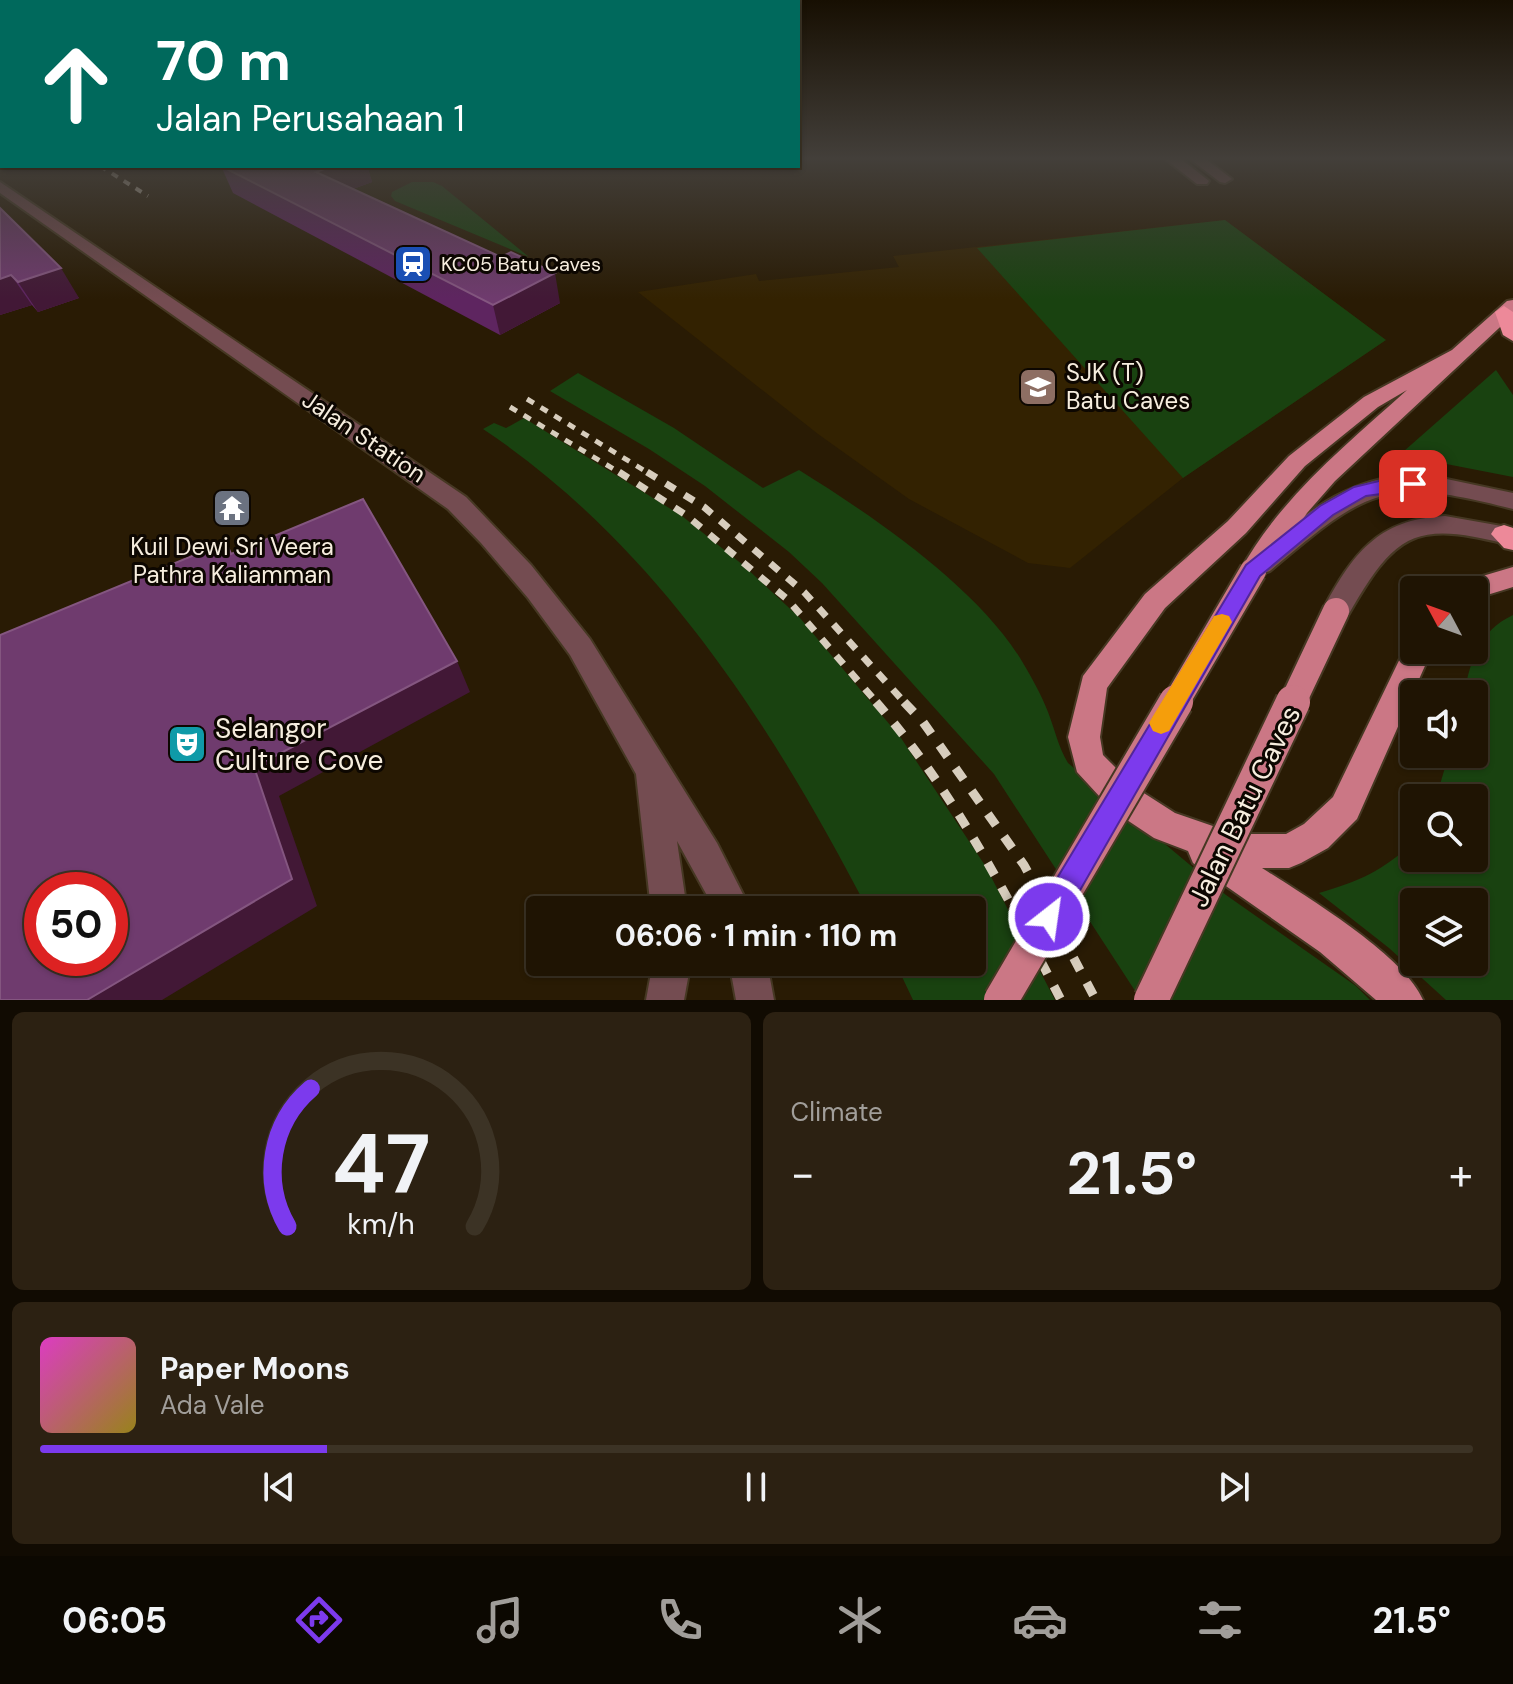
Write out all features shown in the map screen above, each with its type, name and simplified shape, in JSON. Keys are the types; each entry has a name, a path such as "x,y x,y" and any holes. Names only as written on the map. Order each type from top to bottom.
{"highway":[{"path":"1508,309 1513,335"}],"main road":[{"path":"1001,1000 1253,571 1298,507 1327,475 1508,309"},
{"path":"1404,1000 1380,976 1306,919 1124,799 1088,762 1084,737 1093,685 1155,601 1237,527 1297,461 1371,402 1455,355"},
{"path":"1488,584 1513,577"},
{"name":"Jalan Batu Caves","path":"1151,1000 1336,611"},
{"path":"1166,826 1236,851 1289,851 1316,836 1345,808 1412,664"}],"street":[{"name":"Jalan Station","path":"28,206 457,503 485,531 578,644 616,704 649,768 721,880 727,896"},
{"path":"1253,571 1326,511 1360,492 1383,486 1453,487 1513,501"},
{"path":"1336,611 1372,556 1398,535 1414,527 1437,524 1510,537"},
{"name":"Jalan Station","path":"649,768 667,896"},
{"path":"665,1000 669,976"},
{"path":"751,976 755,1000"}],"shaded area":[{"name":"SJK (T) Batu Caves","path":"1225,220 1386,340 1183,478 1070,568 1028,563 909,499 818,434 638,292 756,274 759,281 899,267 893,256"}],"green space":[{"path":"406,206 466,206 529,257"},
{"path":"1225,220 1386,340 1183,478 977,248"},
{"path":"1496,370 1513,395 1513,477 1436,462 1395,459"},
{"path":"578,373 674,428 763,488 799,470 859,509 922,556 952,581 1004,635 1040,693 1068,763 1226,895 1356,986 1370,1000 1141,1000 994,774 822,583 789,552 705,486 550,391"},
{"path":"524,418 682,516 743,565 800,618 901,738 986,867 1055,1000 913,1000 902,976 986,976 986,896 860,896 792,774 705,644 656,584 603,527 546,475 483,429 494,423 506,428"},
{"path":"1513,615 1513,1000 1446,1000 1420,976 1488,976 1488,888 1400,888 1400,958 1319,893 1370,874 1400,854 1400,872 1488,872 1488,784 1440,784 1445,768 1488,768 1488,680 1467,680 1472,664 1488,664 1488,634"}],"building":[{"path":"299,206 389,206 501,257 511,252 555,273 493,305"},
{"path":"0,208 61,268 18,282 11,275 0,279"},
{"name":"Selangor Culture Cove","path":"363,499 457,661 254,767 292,879 128,976 128,872 24,872 24,976 128,976 87,1000 0,1000 0,635 226,542 231,554"}],"railway":[{"path":"527,399 650,474"},
{"path":"510,407 622,474"},
{"path":"619,472 686,515 787,599 878,704"},
{"path":"647,472 704,507 804,592 906,704"},
{"path":"876,702 930,771 978,845 1061,1000"},
{"path":"904,702 923,722 1024,865 1096,1000"}],"slow traffic":[{"path":"1161,723 1222,622"}],"place":[{"name":"KC05 Batu Caves","path":"413,264"},
{"name":"SJK (T) Batu Caves","path":"1038,387"},
{"name":"Kuil Dewi Sri Veera Pathra Kaliamman","path":"232,508"},
{"name":"Selangor Culture Cove","path":"187,744"}],"route":[{"path":"1049,917 1253,571 1326,511 1360,492 1383,486 1413,484"}]}
